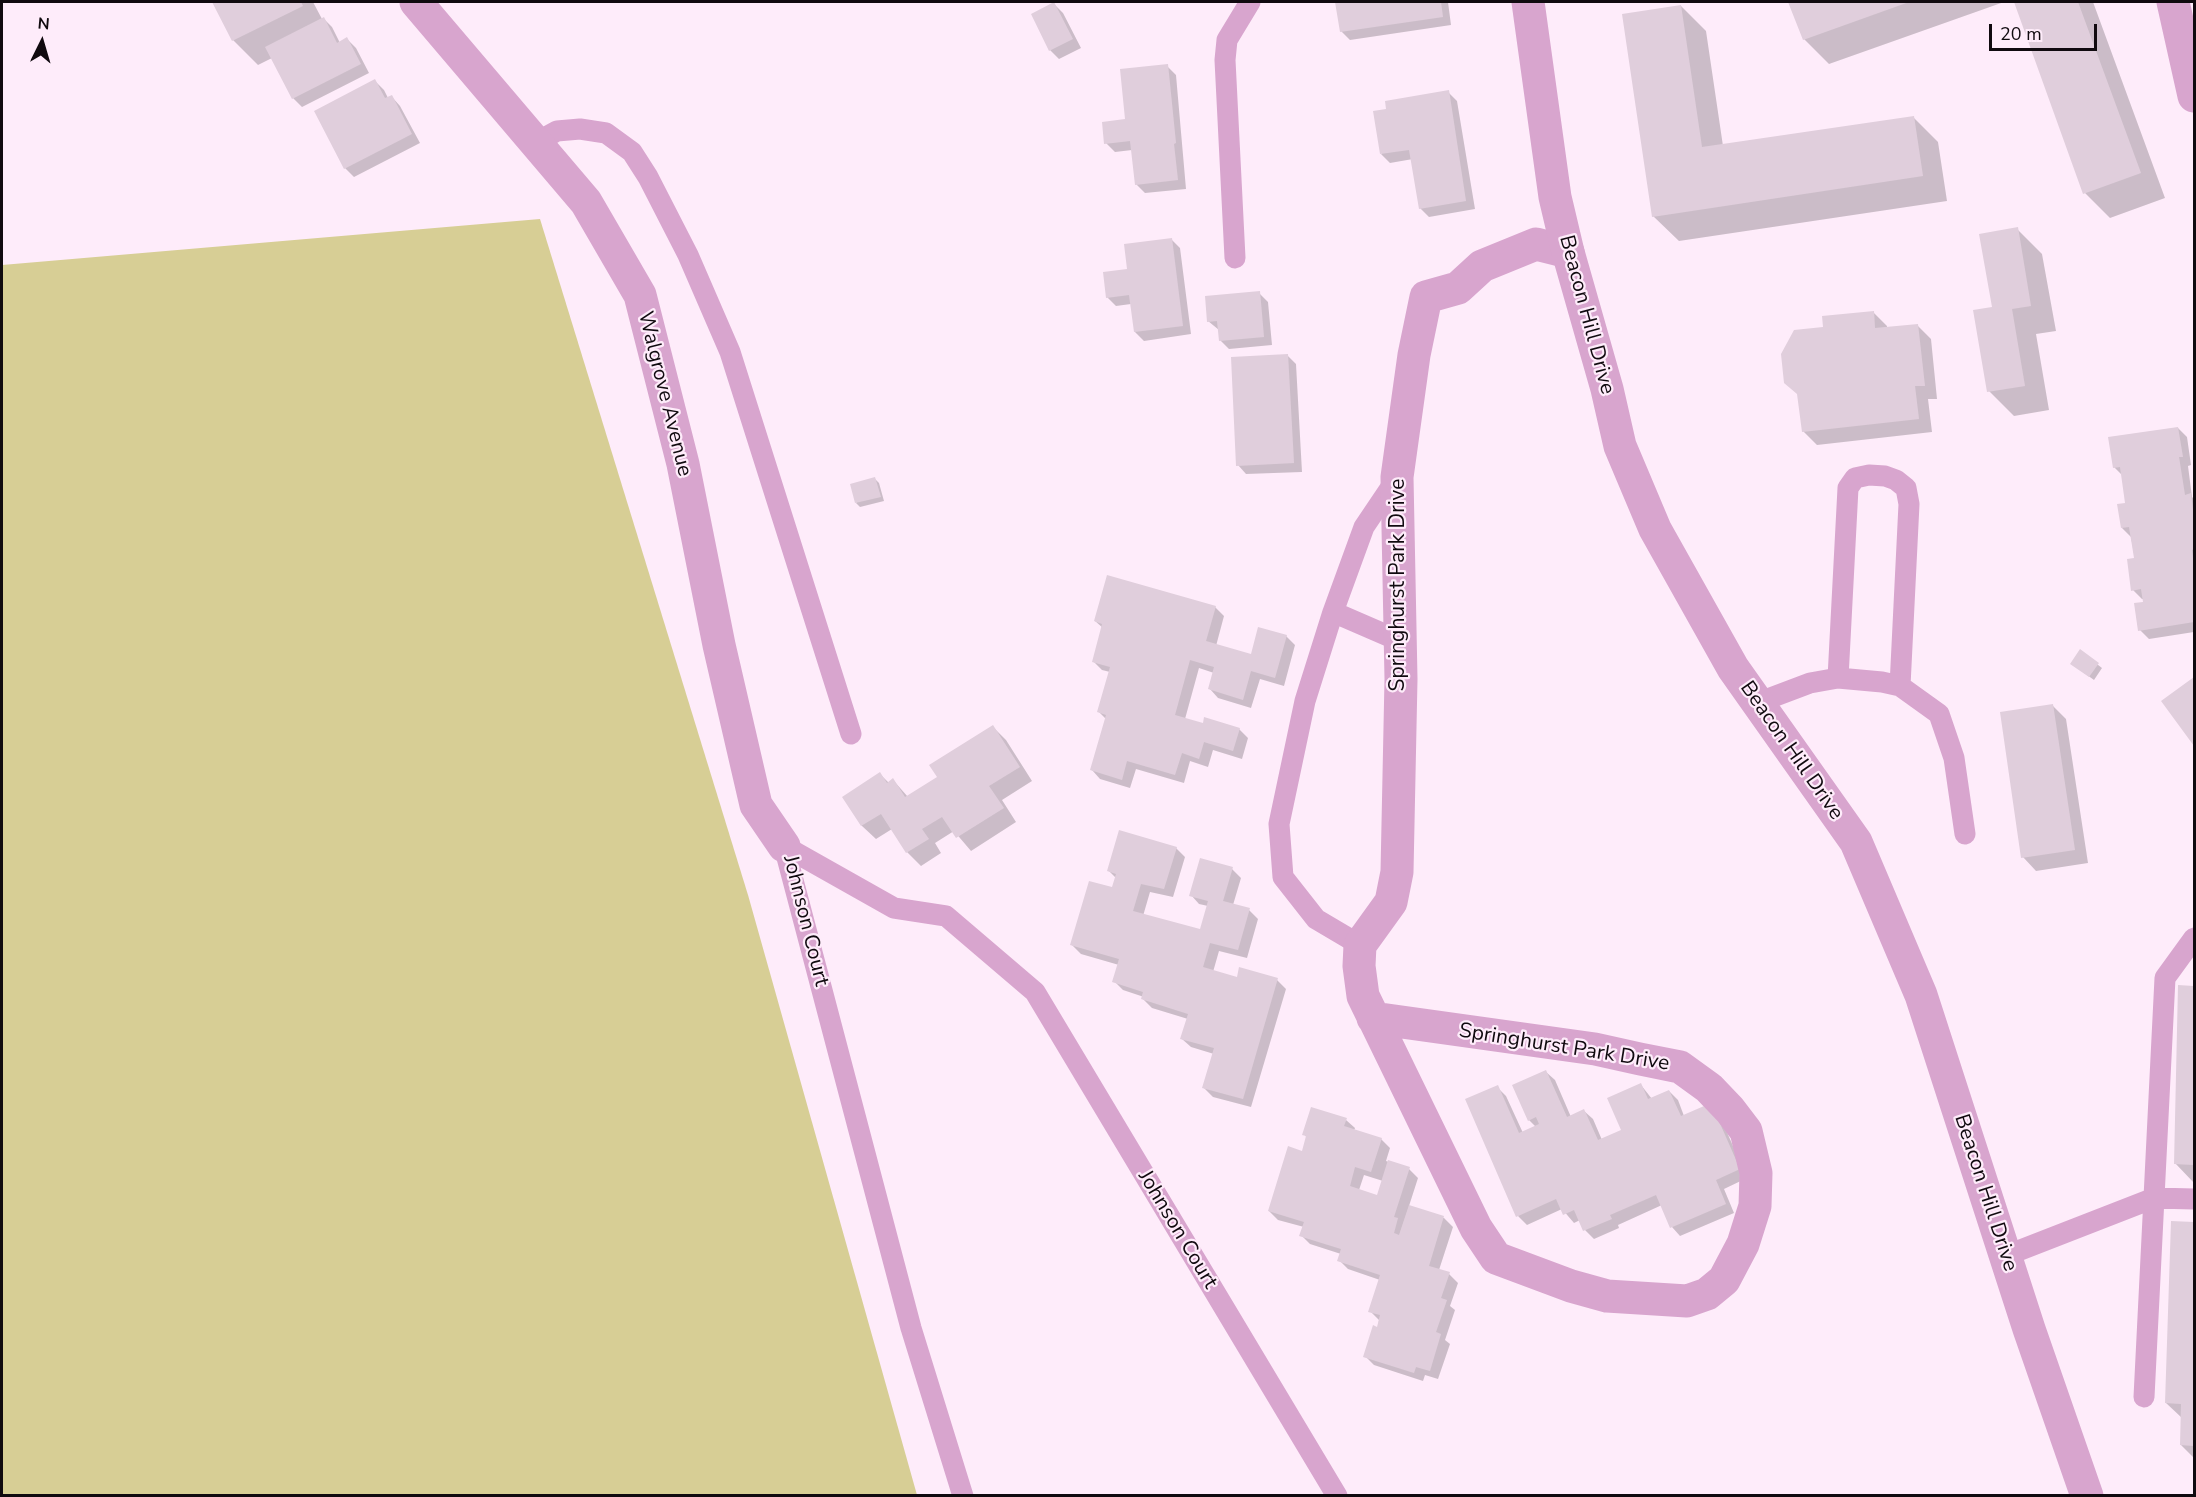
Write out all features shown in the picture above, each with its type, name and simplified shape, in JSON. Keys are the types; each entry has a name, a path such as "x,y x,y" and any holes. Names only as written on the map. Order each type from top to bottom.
{"street":[{"name":"Walgrove Avenue","path":"416,2 586,202 640,295 683,464 719,645 756,805 784,846"},
{"name":"Beacon Hill Drive","path":"1528,2 1555,198 1607,389 1620,446 1650,519 1732,668 1856,842 1921,995 2005,1256 2087,1496"},
{"path":"2173,2 2194,96"},
{"name":"Springhurst Park Drive","path":"1373,1018 1595,1049 1629,1056 1680,1068 1709,1088 1746,1131 1756,1173 1755,1206 1743,1244 1724,1280 1707,1294 1687,1301 1607,1296 1571,1286 1496,1258 1476,1228 1373,1018 1363,996 1359,966 1360,945 1391,902 1397,872 1400,641 1397,477 1414,355 1426,297 1458,288 1482,266 1536,244 1568,252"}],"lane":[{"path":"1235,258 1225,60 1227,40 1250,2"},
{"path":"535,143 557,131 580,129 606,133 632,152 648,177 688,255 730,352 851,734"},
{"path":"1839,678 1848,488 1856,478 1869,475 1886,476 1906,488 1909,504 1900,686"},
{"path":"1360,945 1316,920 1282,877 1278,824 1305,701 1333,612 1364,527 1397,477"},
{"path":"1333,612 1400,641"},
{"path":"1757,703 1810,683 1839,678 1900,686 1939,714 1954,758 1965,834"},
{"name":"Johnson Court","path":"784,846 908,1317 963,1496"},
{"name":"Johnson Court","path":"784,846 894,908 946,916 1035,992 1337,1496"},
{"path":"2145,1397 2165,978 2194,938"},
{"path":"2005,1256 2154,1198 2194,1199"}],"shaded area":[{"path":"540,219 748,895 917,1495 2,1495 2,265"}],"building":[{"path":"212,2 301,2 303,6 232,41"},
{"path":"1054,2 1073,39 1049,51 1031,14"},
{"path":"1335,2 1441,2 1443,17 1340,32"},
{"path":"1788,2 1909,2 1803,40"},
{"path":"2014,2 2078,2 2141,173 2083,194"},
{"path":"1681,5 1702,147 1914,116 1923,176 1652,217 1622,14"},
{"path":"324,17 337,43 347,37 361,64 292,99 265,47"},
{"path":"1168,64 1178,180 1135,185 1130,141 1104,144 1102,122 1125,119 1120,69"},
{"path":"375,79 385,98 392,95 412,134 344,169 314,111"},
{"path":"1449,90 1466,201 1419,209 1409,150 1380,154 1373,111 1386,109 1385,101"},
{"path":"2018,227 2031,306 2012,309 2025,386 1987,392 1973,310 1992,307 1979,234"},
{"path":"1172,238 1183,326 1134,332 1129,295 1106,298 1103,272 1127,269 1124,244"},
{"path":"1260,291 1264,337 1219,341 1217,321 1207,322 1205,296"},
{"path":"1874,311 1875,328 1918,324 1925,386 1915,386 1919,419 1802,432 1797,394 1784,383 1781,354 1794,330 1823,327 1822,316"},
{"path":"1288,354 1294,463 1236,466 1231,357"},
{"path":"2178,427 2183,457 2179,457 2185,495 2191,493 2194,519 2194,549 2192,550 2194,622 2138,631 2134,603 2143,602 2141,589 2131,591 2127,559 2134,558 2129,527 2121,528 2117,504 2125,503 2120,467 2113,468 2108,437"},
{"path":"875,477 881,497 855,503 850,484"},
{"path":"1107,575 1216,606 1206,641 1251,654 1258,627 1287,635 1275,678 1251,671 1243,700 1208,689 1214,667 1190,660 1175,715 1203,723 1204,717 1240,728 1233,751 1204,742 1199,759 1182,753 1175,775 1127,761 1122,780 1090,770 1106,715 1097,712 1110,667 1092,662 1102,624 1094,621"},
{"path":"2080,649 2099,663 2089,677 2070,664"},
{"path":"2194,677 2194,746 2161,701"},
{"path":"2053,704 2075,850 2021,858 2000,712"},
{"path":"993,725 1020,767 989,786 1004,808 956,838 942,817 922,829 929,839 906,853 881,814 861,826 842,797 880,772 887,783 893,778 905,797 937,777 929,765"},
{"path":"1119,830 1177,847 1164,889 1141,884 1133,911 1200,929 1208,901 1189,896 1200,858 1233,867 1223,901 1250,908 1238,950 1210,943 1203,967 1237,977 1239,967 1278,978 1243,1099 1202,1088 1214,1048 1180,1039 1188,1014 1141,999 1143,992 1112,982 1119,959 1070,945 1089,881 1112,887 1116,874 1107,871"},
{"path":"2178,985 2194,986 2194,1165 2174,1164"},
{"path":"1546,1070 1567,1117 1584,1109 1598,1140 1621,1130 1607,1098 1641,1083 1648,1099 1669,1090 1681,1116 1711,1103 1740,1169 1716,1180 1726,1204 1670,1228 1656,1195 1610,1215 1612,1219 1583,1231 1574,1210 1563,1215 1556,1199 1516,1217 1465,1099 1498,1085 1519,1133 1539,1124 1536,1117 1528,1121 1512,1085"},
{"path":"1311,1107 1347,1118 1344,1126 1382,1138 1371,1172 1355,1167 1350,1186 1377,1195 1388,1160 1410,1167 1394,1217 1398,1218 1394,1233 1399,1235 1409,1205 1444,1216 1429,1266 1450,1272 1441,1298 1447,1300 1436,1332 1441,1334 1430,1371 1416,1367 1414,1373 1363,1357 1373,1325 1377,1327 1380,1315 1368,1312 1380,1275 1337,1261 1341,1249 1299,1236 1304,1222 1268,1211 1288,1146 1302,1151 1306,1136 1302,1135"},
{"path":"2171,1221 2194,1222 2194,1446 2180,1445 2181,1404 2165,1403"}]}
